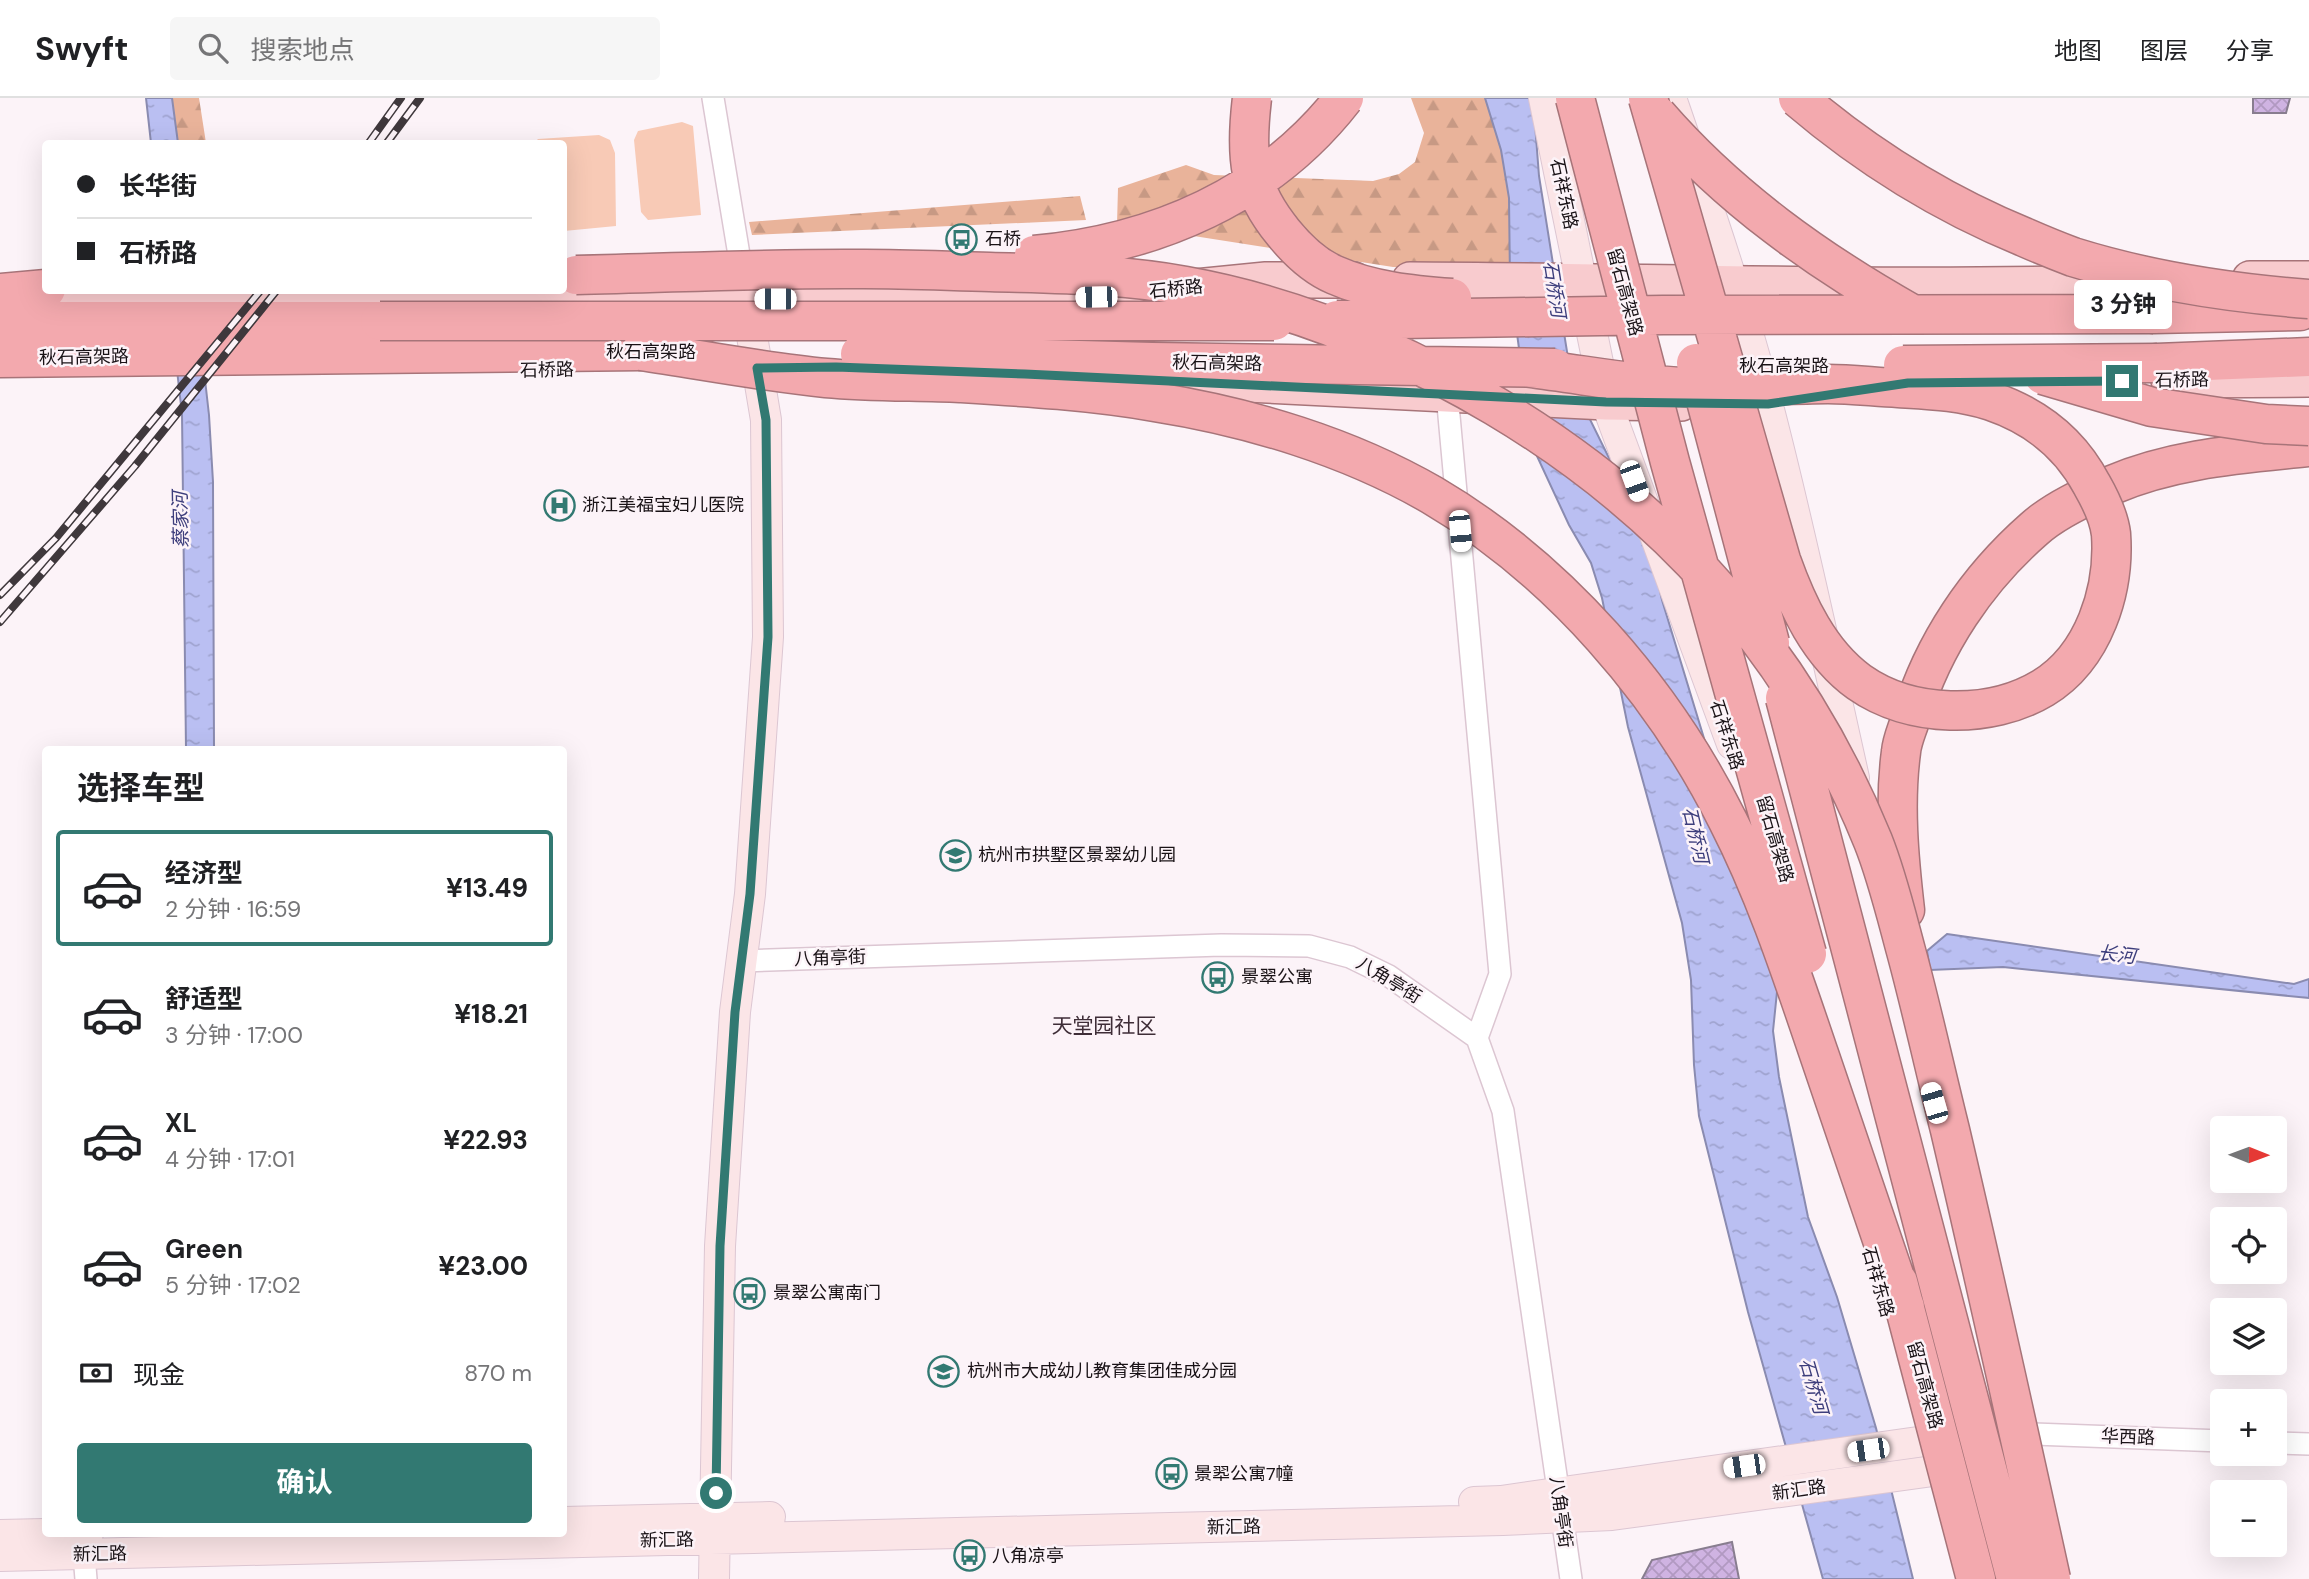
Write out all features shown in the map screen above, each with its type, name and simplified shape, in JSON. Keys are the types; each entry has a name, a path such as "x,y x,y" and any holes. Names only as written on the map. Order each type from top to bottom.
{"highway":[{"path":"1252,98 1249,122 1253,176 1265,205 1290,243 1334,275 1395,292 1449,298 1551,302 1663,315"},
{"path":"865,269 1065,252 1112,243 1163,228 1241,192 1288,154 1343,98"},
{"path":"1562,98 1636,390 1670,462"},
{"name":"留石高架路","path":"1575,98 1670,462 1905,1307 1976,1579"},
{"path":"1626,98 2016,1579"},
{"path":"1642,98 1681,143 1738,197 1836,268 1962,341 2026,369 2152,407 2266,424 2309,426"},
{"path":"1529,368 1681,387 1722,386 1735,386 1816,385 1830,384 1950,391 2014,410 2037,422 2072,453 2084,468 2100,499 2111,531 2111,566 2105,600 2094,631 2072,663 2044,688 1996,706 1968,710 1922,708 1884,696 1858,681 1831,655 1801,610 1781,560 1750,455 1731,389 1728,375 1648,98"},
{"path":"1798,98 1860,148 1948,202 2071,256 2124,271 2202,287 2309,299"},
{"path":"567,275 865,269 1113,276 1184,285 1238,297 1342,329 1383,346 1471,392 1559,446 1635,505 1742,616 1783,672 1814,721 1873,840 1890,888 1911,968 2051,1579"},
{"path":"0,295 42,290"},
{"name":"秋石高架路","path":"0,321 1295,321 1663,315 2309,311"},
{"path":"641,351 827,378 962,383 1155,401 1223,415 1282,432 1378,468 1468,517 1554,588 1630,671 1674,730 1728,821 1796,985 1905,1307"},
{"name":"秋石高架路","path":"0,358 641,351 1529,368 2157,363 2309,357"},
{"path":"1911,968 1898,839 1901,750 1915,702 1933,657 1954,621 1984,582 2036,527 2113,484 2186,461 2309,447"}],"main road":[{"name":"石桥路","path":"0,295 159,302 1096,297 1266,280 2050,285 2259,278 2309,279"},
{"name":"石桥路","path":"0,377 836,367 1601,402 1768,404 1908,383 2309,379"}],"street":[{"path":"713,98 766,420 768,637 750,894 734,1026 720,1246 715,1579"},
{"name":"石祥东路","path":"1544,98 1571,281 1601,402 1731,740 1802,994 1868,1249 1925,1441 1959,1579"},
{"path":"1671,98 1734,284 1768,404 1793,505 1896,975 2034,1434 2066,1579"},
{"path":"1447,394 1500,974 1477,1038"},
{"name":"八角亭街","path":"742,961 1207,946 1309,946 1350,957 1389,976 1477,1038 1503,1111 1571,1579"},
{"name":"新汇路","path":"1561,1505 1772,1463 1925,1441 2034,1434"},
{"name":"新汇路","path":"567,1536 1501,1501 1561,1505 1612,1516 1933,1471 2034,1434"},
{"name":"华西路","path":"2034,1434 2210,1441"},
{"path":"2287,1443 2309,1444"},
{"name":"新汇路","path":"567,1522 715,1529"},
{"name":"新汇路","path":"0,1535 86,1556"},
{"name":"新汇路","path":"0,1556 216,1552 541,1537"}],"shaded area":[{"path":"682,122 693,126 701,215 648,220 641,212 634,140 638,131"},
{"path":"599,135 610,140 615,153 616,226 567,231 567,140 538,139"}],"green space":[{"path":"172,98 199,98 206,140 178,140"},
{"path":"1411,98 1485,98 1501,150 1509,198 1510,269 1393,267 1117,224 1118,188 1186,165 1214,175 1373,181 1399,174 1415,162 1424,133"},
{"path":"1080,196 1086,220 752,235 749,222"}],"water":[{"path":"146,98 172,98 178,140 151,140"},
{"name":"石桥河","path":"1485,98 1533,98 1539,176 1572,383 1647,535 1662,600 1778,982 1773,1031 1779,1077 1808,1217 1837,1297 1876,1428 1913,1579 1823,1579 1748,1312 1699,1116 1691,980 1682,923 1628,727 1602,598 1591,563 1569,525 1536,454 1510,281 1509,198 1501,150"},
{"path":"168,294 195,294 209,415 213,482 214,746 186,746 182,414"},
{"path":"1947,934 2294,984 2309,979 2309,998 2003,967 1930,970 1927,951"}],"building":[{"path":"2253,98 2290,98 2286,113 2253,113"},
{"path":"1732,1542 1739,1579 1642,1579 1652,1560"}],"railway":[{"path":"371,140 401,98"},
{"path":"389,140 420,98"},
{"path":"0,595 56,538 258,294"},
{"path":"0,622 135,466 274,294"}],"place":[{"name":"石桥","path":"962,239"},
{"name":"浙江美福宝妇儿医院","path":"559,505"},
{"name":"杭州市拱墅区景翠幼儿园","path":"955,855"},
{"name":"景翠公寓","path":"1218,977"},
{"name":"景翠公寓南门","path":"750,1293"},
{"name":"杭州市大成幼儿教育集团佳成分园","path":"944,1371"},
{"name":"景翆公寓7幢","path":"1171,1474"},
{"name":"八角凉亭","path":"969,1556"}],"district":[{"name":"天堂园社区","path":"1104,1026"}],"route":[{"path":"716,1493 720,1246 735,1012 750,894 768,637 769,517 766,420 757,368 836,367 1606,402 1768,404 1908,383 2122,381"}],"water label":[{"name":"蔡家河","path":"180,520"},
{"name":"长河","path":"2117,954"}]}
